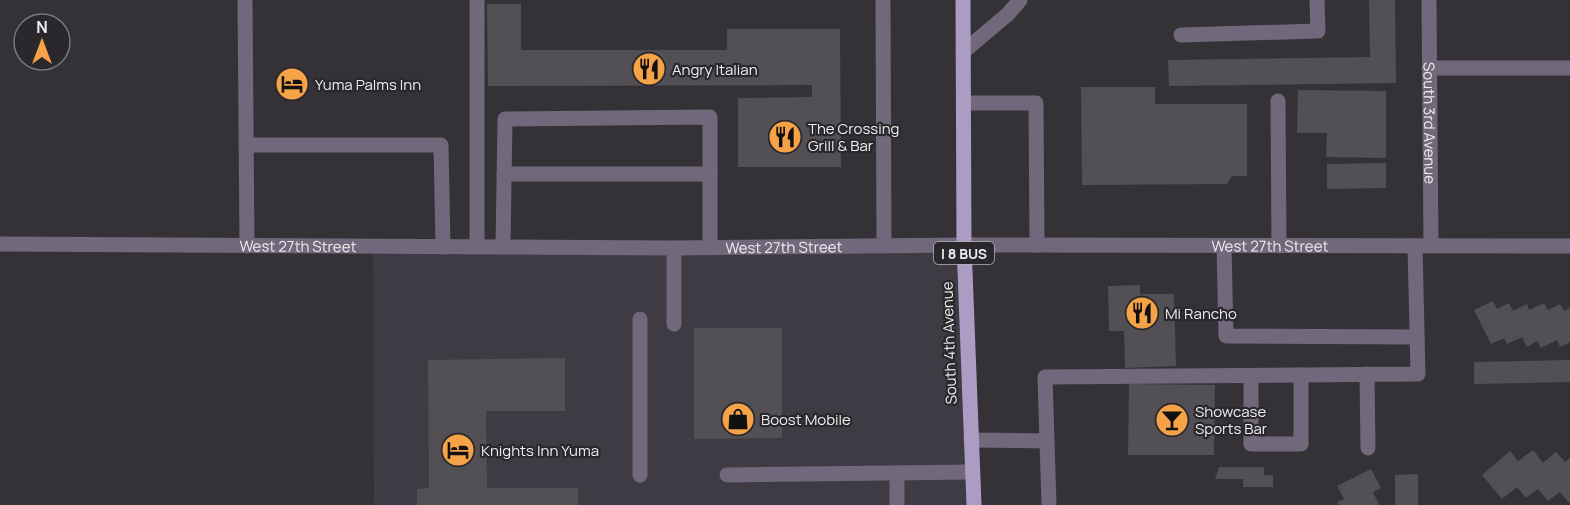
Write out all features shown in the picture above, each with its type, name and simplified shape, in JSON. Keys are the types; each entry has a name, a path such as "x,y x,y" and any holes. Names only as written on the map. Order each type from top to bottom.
{"main road":[{"name":"South 4th Avenue","path":"963,0 964,245 974,505"}],"street":[{"path":"245,0 247,246"},
{"path":"477,0 477,247"},
{"path":"883,0 884,246"},
{"path":"963,52 1008,14 1020,0"},
{"path":"1181,35 1318,31 1317,0"},
{"name":"South 3rd Avenue","path":"1367,375 1418,374 1417,337 1430,68 1429,0"},
{"path":"1430,68 1570,68"},
{"path":"1278,101 1279,246"},
{"path":"964,103 1036,103 1037,245"},
{"path":"503,247 505,119 710,117 710,248"},
{"path":"247,145 441,145 443,247"},
{"path":"504,174 710,174"},
{"name":"West 27th Street","path":"0,244 674,248 964,245 1570,246"},
{"path":"1224,246 1226,336 1417,337"},
{"path":"674,248 674,324"},
{"path":"640,319 640,475"},
{"path":"1251,376 1251,444 1301,444 1301,375"},
{"path":"1049,505 1045,377 1367,375 1368,448"},
{"path":"971,440 1047,441"},
{"path":"727,475 972,472"},
{"path":"897,473 897,505"}],"shaded area":[{"path":"964,245 973,505 374,505 373,246"}],"building":[{"path":"1369,0 1395,0 1396,83 1169,86 1168,60 1370,57"},
{"path":"487,4 521,4 521,50 727,50 727,29 840,29 841,167 738,167 738,98 812,97 812,85 488,86"},
{"path":"1081,87 1155,87 1155,104 1247,104 1247,176 1232,176 1227,184 1082,185"},
{"path":"1298,90 1386,91 1386,158 1326,157 1327,133 1297,133"},
{"path":"1386,163 1386,188 1327,189 1327,164"},
{"name":"Mi Rancho","path":"1140,285 1140,294 1174,294 1176,366 1125,368 1124,331 1109,331 1108,286"},
{"path":"1493,301 1497,309 1509,303 1513,311 1527,304 1529,310 1544,303 1548,310 1560,304 1564,311 1570,308 1570,342 1560,347 1557,340 1541,348 1537,341 1527,347 1522,337 1507,344 1504,338 1491,344 1474,310"},
{"path":"694,328 782,328 782,438 694,439"},
{"name":"Knights Inn Yuma","path":"565,358 565,411 486,411 487,488 578,488 578,505 417,505 417,489 429,488 428,360"},
{"path":"1570,360 1570,382 1474,384 1474,362"},
{"name":"Showcase Sports Bar","path":"1129,384 1215,385 1214,455 1128,455"},
{"path":"1533,450 1543,463 1556,452 1565,462 1570,458 1570,504 1560,492 1548,501 1538,489 1526,498 1517,487 1502,499 1482,475 1510,451 1518,461"},
{"path":"1219,467 1264,467 1264,475 1273,475 1273,487 1243,487 1243,479 1215,479"},
{"path":"1371,469 1381,488 1373,492 1379,505 1339,505 1337,502 1344,499 1337,486"},
{"path":"1418,474 1418,505 1395,505 1395,475"}],"place":[{"name":"Angry Italian","path":"649,69"},
{"name":"Yuma Palms Inn","path":"292,84"},
{"name":"The Crossing Grill & Bar","path":"785,137"},
{"name":"Mi Rancho","path":"1142,313"},
{"name":"Boost Mobile","path":"738,419"},
{"name":"Showcase Sports Bar","path":"1172,420"},
{"name":"Knights Inn Yuma","path":"458,450"}]}
